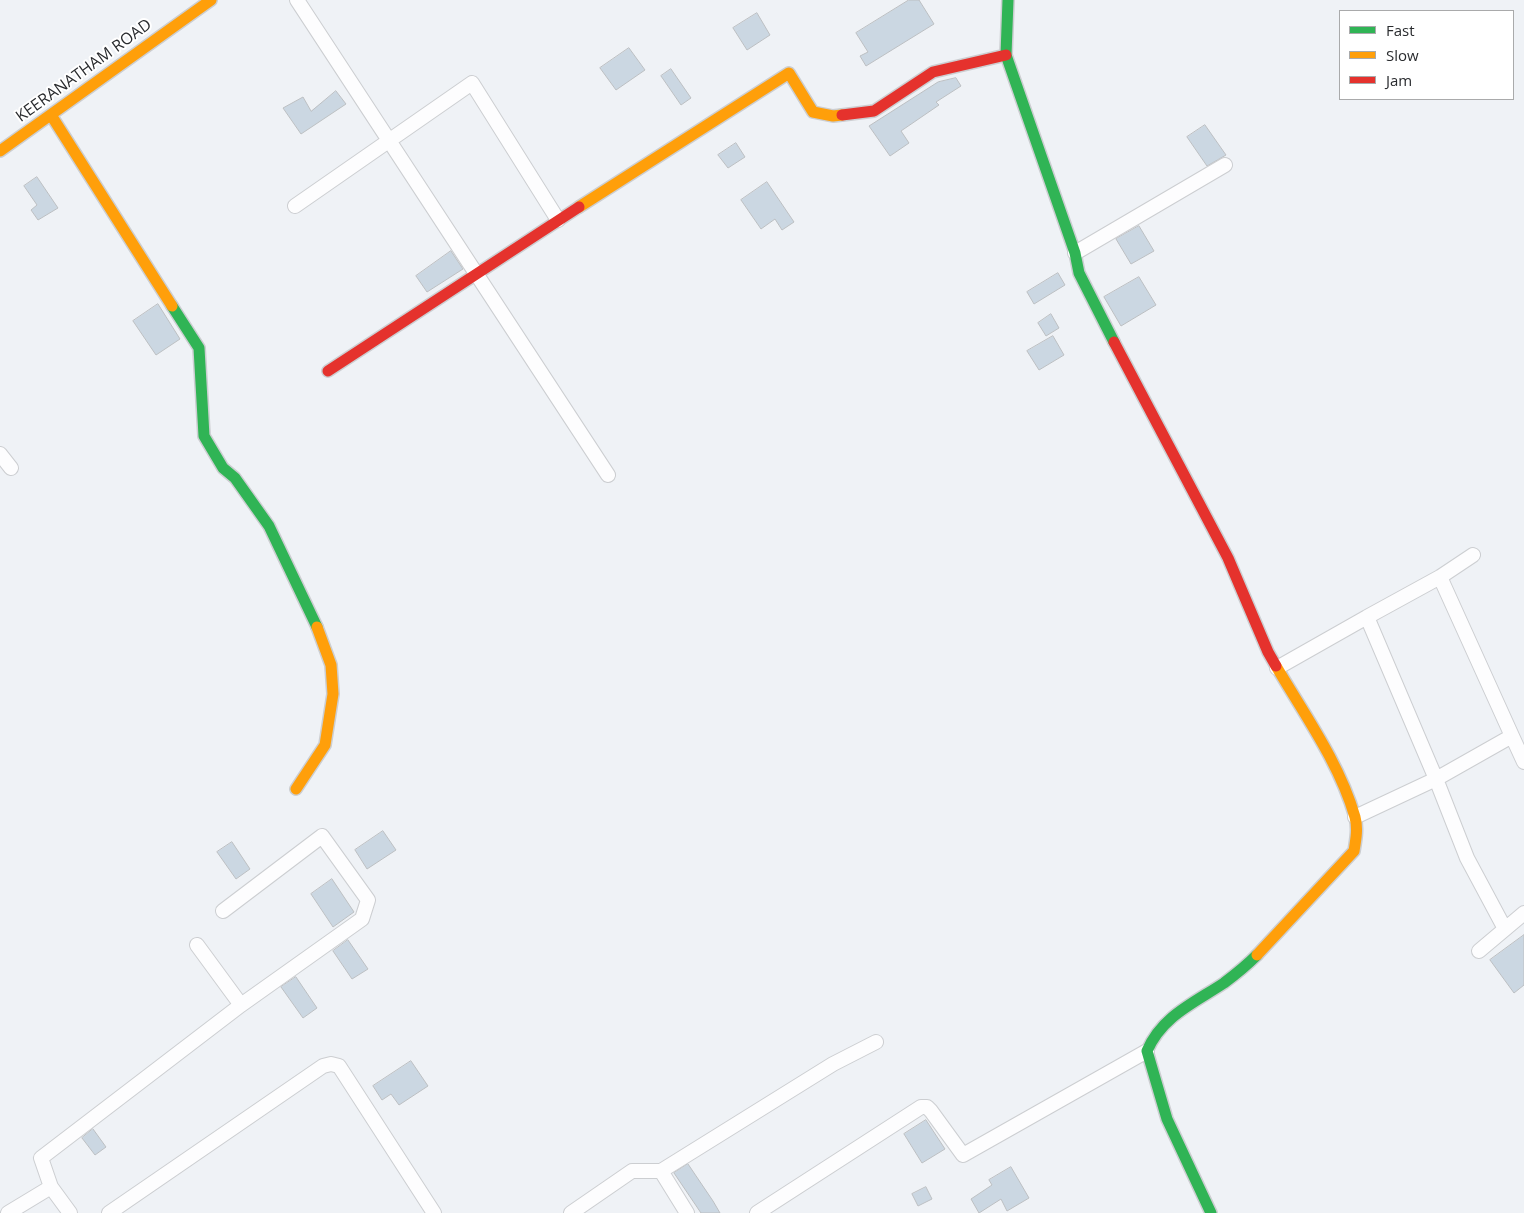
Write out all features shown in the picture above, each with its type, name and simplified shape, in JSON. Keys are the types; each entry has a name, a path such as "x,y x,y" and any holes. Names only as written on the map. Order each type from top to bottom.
{"street":[{"name":"KEERANATHAM ROAD","path":"0,151 211,0"},
{"path":"297,0 608,475"},
{"path":"757,1213 921,1107 927,1107 931,1111 963,1155 1147,1051 1156,1033 1184,1006 1224,982 1254,960 1354,851 1357,832 1355,817 1330,757 1268,652 1228,558 1078,273 1075,253 1006,54 1008,0"},
{"path":"328,371 558,220 789,73 813,112 833,116 874,111 933,72 1006,54"},
{"path":"295,206 472,84 558,220"},
{"path":"51,115 199,348 204,436 224,468 235,478 269,526 314,620 331,664 333,694 325,745 296,788"},
{"path":"1075,253 1225,165"},
{"path":"0,454 11,468"},
{"path":"1277,668 1440,577 1473,555"},
{"path":"1440,577 1524,762"},
{"path":"1366,617 1436,779 1467,858 1505,929"},
{"path":"1355,817 1436,779 1512,736"},
{"path":"70,1213 51,1187 42,1158 241,1005 362,919 368,900 322,836 223,911"},
{"path":"1479,951 1524,913"},
{"path":"197,945 241,1005"},
{"path":"571,1213 632,1171 661,1171 833,1064 876,1042"},
{"path":"1147,1051 1167,1119 1211,1213"},
{"path":"109,1213 323,1066 331,1064 339,1066 430,1212"},
{"path":"661,1171 687,1213"},
{"path":"8,1213 51,1187"}],"building":[{"path":"909,0 919,0 934,24 866,66 860,56 868,52 856,33"},
{"path":"757,13 770,35 747,50 733,28"},
{"path":"629,48 645,70 616,90 600,68"},
{"path":"671,69 691,98 681,105 661,76"},
{"path":"956,78 961,86 936,102 939,105 901,131 909,143 890,156 869,126 938,82"},
{"path":"336,91 346,104 301,134 283,108 303,97 311,111"},
{"path":"1205,125 1226,155 1207,166 1187,137"},
{"path":"736,143 745,157 728,168 718,155"},
{"path":"37,177 58,208 38,220 31,210 37,205 24,186"},
{"path":"767,182 794,222 782,230 775,219 761,229 741,200"},
{"path":"1139,226 1154,251 1131,264 1116,239"},
{"path":"451,251 463,269 427,292 416,276"},
{"path":"1058,273 1065,285 1034,304 1027,292"},
{"path":"1139,277 1156,305 1121,326 1104,297"},
{"path":"158,304 180,339 156,355 133,321"},
{"path":"1051,314 1059,328 1046,336 1038,323"},
{"path":"1053,336 1064,355 1039,370 1027,351"},
{"path":"383,831 396,850 367,869 355,850"},
{"path":"232,842 250,869 236,879 217,852"},
{"path":"332,879 354,912 333,927 311,894"},
{"path":"1524,935 1524,985 1514,993 1490,960"},
{"path":"348,940 368,969 352,979 333,951"},
{"path":"296,977 317,1008 303,1018 281,987"},
{"path":"411,1061 428,1086 399,1105 391,1094 382,1100 373,1086"},
{"path":"926,1120 945,1149 922,1163 904,1134"},
{"path":"93,1129 106,1147 95,1155 82,1138"},
{"path":"688,1164 720,1213 701,1213 674,1173"},
{"path":"1011,1167 1029,1198 1007,1211 1001,1199 979,1213 971,1199 992,1185 989,1180"},
{"path":"926,1187 932,1199 918,1206 912,1194"}],"traffic: fast":[{"path":"1008,0 1006,55 1075,253 1079,273 1114,342"},
{"path":"172,306 199,348 204,436 223,468 235,478 269,526 317,627"},
{"path":"1211,1213 1167,1119 1147,1051 1153,1039 1170,1019 1224,983 1257,955"}],"traffic: slow":[{"path":"0,151 211,0"},
{"path":"579,207 789,73 813,112 833,116 842,115"},
{"path":"51,115 172,306"},
{"path":"296,789 325,745 333,694 331,665 317,627"},
{"path":"1257,955 1354,851 1356,834 1355,817 1340,777 1320,739 1276,666"}],"traffic: jam":[{"path":"842,115 874,111 933,72 1006,55"},
{"path":"328,371 579,207"},
{"path":"1114,342 1228,558 1268,652 1276,666"}]}
